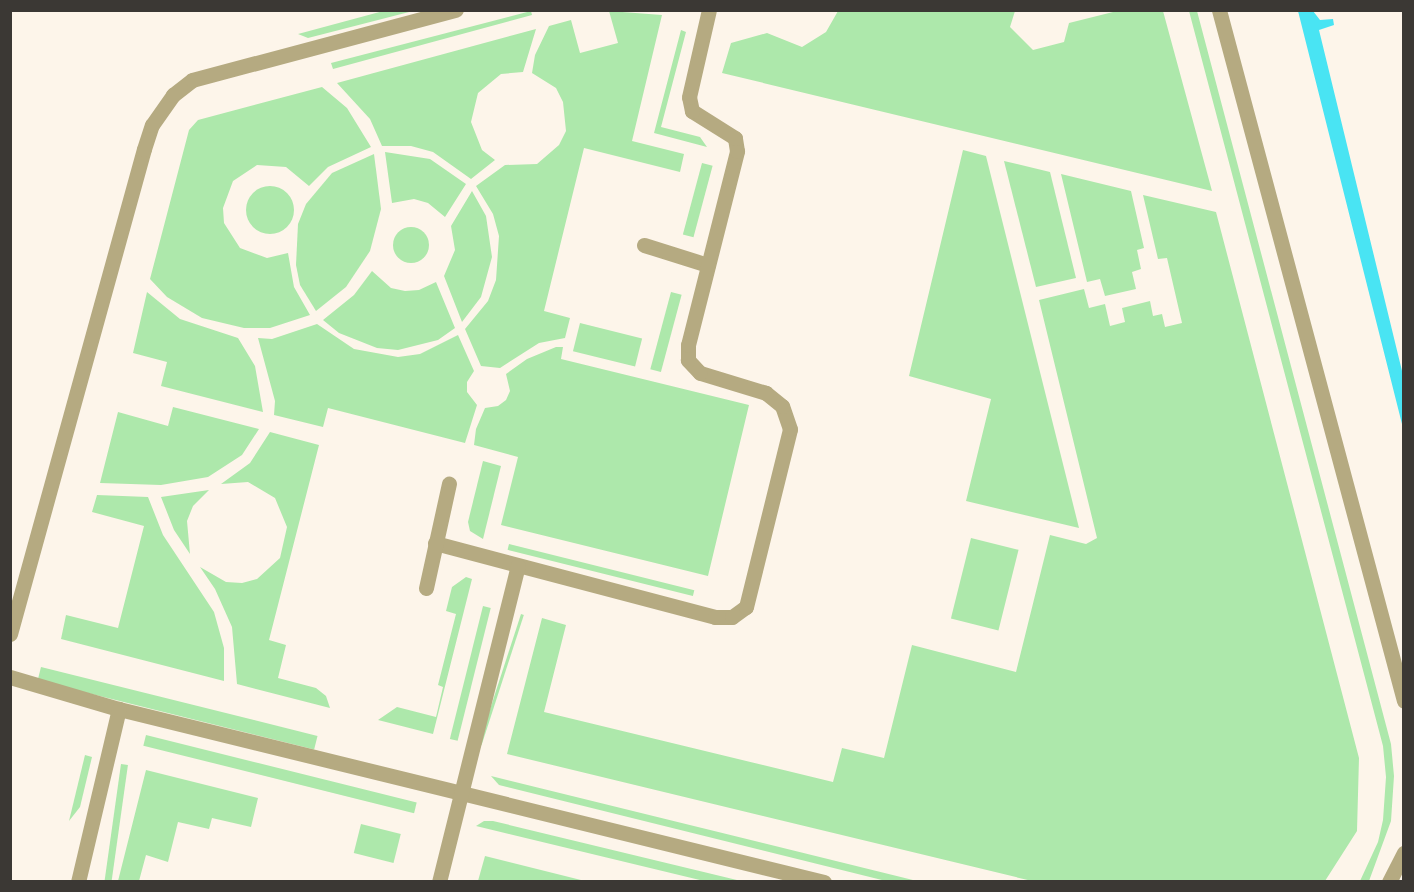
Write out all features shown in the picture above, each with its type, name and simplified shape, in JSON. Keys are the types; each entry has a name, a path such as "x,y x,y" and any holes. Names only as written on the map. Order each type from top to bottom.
{"street":[{"path":"10,634 144,149 152,125 173,95 192,80 456,10"},
{"path":"435,543 715,617 732,617 746,607 790,429 782,406 766,393 700,374 688,360 708,265 737,151 735,138 692,111 690,97 709,10"},
{"path":"1220,10 1404,701"},
{"path":"644,245 708,265"},
{"path":"426,588 449,483"},
{"path":"439,882 518,566"},
{"path":"10,677 119,709 824,882"},
{"path":"78,882 119,709"},
{"path":"1389,882 1404,853"}],"green space":[{"path":"387,10 413,11 308,38 298,34"},
{"path":"531,11 532,15 333,69 331,63"},
{"path":"609,11 662,15 632,141 684,154 680,172 584,148 544,311 570,318 565,338 539,343 500,368 481,366 465,329 488,301 496,280 499,236 493,214 476,186 505,165 537,164 559,145 566,131 563,102 556,88 532,73 535,55 549,26 571,20 580,53 618,43"},
{"path":"838,11 1015,11 1010,27 1033,50 1064,42 1069,23 1117,11 1163,11 1212,191 722,73 731,43 767,33 802,47 826,32"},
{"path":"1189,11 1197,11 1391,744 1394,776 1391,821 1369,881 1360,881 1378,842 1383,820 1386,777 1383,746"},
{"path":"536,29 523,72 501,74 478,93 471,122 482,150 495,160 471,179 433,152 411,146 382,146 370,119 337,83"},
{"path":"681,30 686,32 661,127 700,137 707,147 654,133"},
{"path":"322,87 347,108 371,147 328,167 309,186 286,167 257,165 233,181 223,208 224,223 240,248 267,258 288,253 294,287 310,315 270,328 244,328 202,318 167,297 150,279 189,130 198,120"},
{"path":"963,150 986,156 1079,528 966,501 991,399 909,376"},
{"path":"385,152 430,159 466,184 445,217 428,203 414,199 392,203"},
{"path":"374,154 381,209 370,251 346,287 316,311 300,285 296,265 298,224 306,204 332,173"},
{"path":"1004,161 1050,172 1076,278 1036,287"},
{"path":"702,163 713,166 693,237 683,234"},
{"path":"1061,174 1131,191 1144,248 1137,250 1141,269 1132,272 1136,289 1105,296 1100,279 1087,282"},
{"path":"270,186 287,193 294,210 287,227 270,234 253,227 246,210 253,193"},
{"path":"472,191 486,216 492,257 481,297 462,322 444,276 455,250 451,226"},
{"path":"1143,195 1216,212 1359,758 1357,831 1325,881 1032,881 507,754 542,618 566,625 544,712 833,782 842,748 884,758 912,645 1016,672 1050,535 1086,544 1097,538 1039,300 1084,289 1089,308 1105,304 1110,326 1125,322 1122,308 1150,301 1153,316 1162,314 1165,327 1182,323 1167,258 1158,259"},
{"path":"411,227 424,232 429,245 424,258 411,263 398,258 393,245 398,232"},
{"path":"372,271 391,288 405,291 419,290 436,282 455,328 438,340 398,350 377,348 339,333 323,320 354,295"},
{"path":"147,292 180,319 238,338 255,366 263,412 161,386 167,362 133,353"},
{"path":"671,292 682,295 661,372 650,369"},
{"path":"580,323 642,338 635,367 573,351"},
{"path":"317,324 354,349 398,357 420,354 458,335 474,371 467,382 467,392 477,405 465,443 328,408 323,427 274,415 275,401 258,338 272,339"},
{"path":"556,347 563,347 561,359 749,405 708,576 501,525 518,457 474,445 476,429 485,408 498,406 506,400 510,391 506,374 527,359"},
{"path":"173,407 259,429 242,455 208,477 161,485 100,483 118,412 168,426"},
{"path":"270,432 319,445 269,640 286,645 278,678 316,688 326,696 330,708 237,684 232,627 215,589 200,567 226,582 242,583 257,579 280,558 287,527 275,498 248,482 221,484 250,463"},
{"path":"483,461 501,466 483,539 470,531 468,522"},
{"path":"209,490 193,506 187,521 190,554 174,530 161,497"},
{"path":"97,495 148,497 163,535 214,612 224,648 224,681 61,639 66,615 118,628 144,526 92,512"},
{"path":"971,538 1019,550 998,630 951,619"},
{"path":"509,544 694,590 693,596 508,550"},
{"path":"466,577 472,579 433,734 378,720 397,707 436,717 443,687 438,685 456,614 446,611 452,587"},
{"path":"483,606 491,608 458,741 450,739"},
{"path":"521,614 524,615 482,745 479,744"},
{"path":"41,667 318,736 314,750 38,681"},
{"path":"146,735 417,802 414,813 143,746"},
{"path":"85,755 92,757 80,807 69,821"},
{"path":"121,764 128,765 111,882 104,882"},
{"path":"146,770 258,798 251,827 212,818 209,829 178,822 168,862 146,855 139,881 118,881"},
{"path":"491,776 917,881 886,881 499,785"},
{"path":"484,821 493,821 741,881 704,881 476,826"},
{"path":"361,824 401,834 394,863 354,853"},
{"path":"485,856 585,881 478,881"}],"water":[{"path":"1298,11 1313,11 1320,20 1333,19 1334,25 1319,30 1403,375 1403,428"}]}
